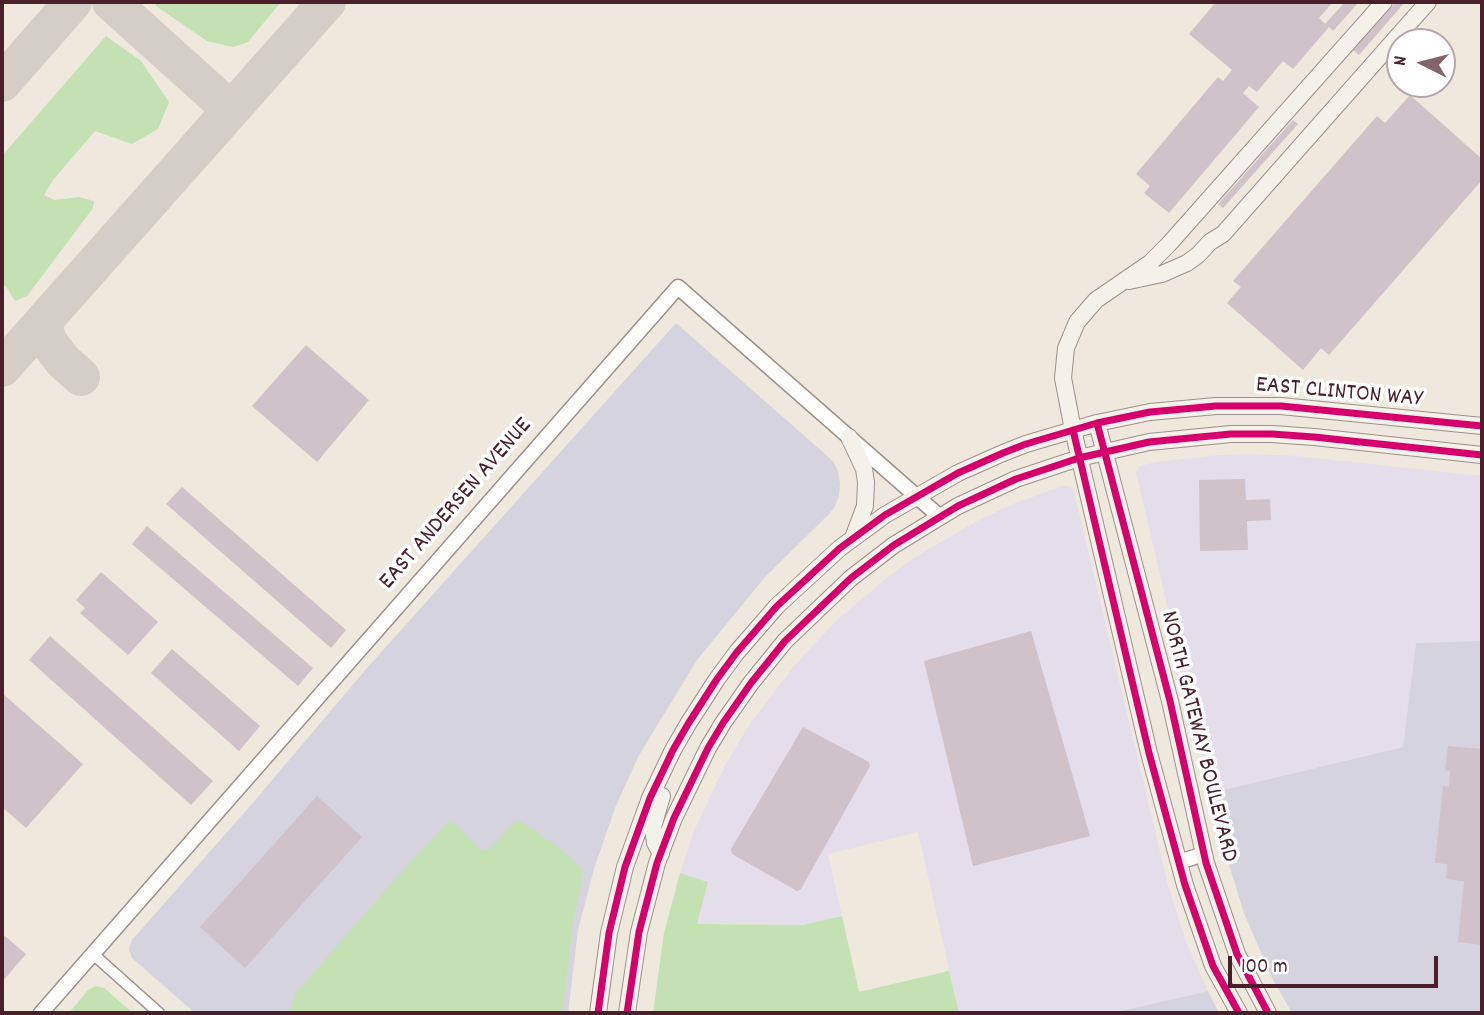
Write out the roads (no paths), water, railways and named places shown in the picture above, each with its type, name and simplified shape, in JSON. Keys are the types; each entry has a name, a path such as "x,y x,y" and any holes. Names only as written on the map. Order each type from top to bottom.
{"main road":[{"name":"NORTH GATEWAY BOULEVARD","path":"1238,1013 1213,967 1179,862 1149,752 1073,430 1063,378 1066,348 1077,323 1096,300 1150,262 1169,244 1384,2"},
{"path":"1121,283 1163,274 1187,263 1223,234 1428,2"},
{"name":"EAST CLINTON WAY","path":"598,1013 607,942 625,867 650,798 673,750 737,652 777,606 821,565 885,515 958,473 1003,453 1116,418 1171,409 1258,405 1299,407 1482,426"},
{"name":"NORTH GATEWAY BOULEVARD","path":"1097,423 1170,701 1204,854 1237,954 1268,1013"},
{"name":"EAST CLINTON WAY","path":"627,1013 639,932 661,854 674,818 708,748 764,666 804,621 851,578 894,545 939,516 1016,479 1079,458 1136,444 1252,433 1482,455"},
{"path":"849,437 864,469 866,482 865,506 852,539"},
{"path":"661,854 654,843 653,835 656,813 701,704"}],"street":[{"name":"EAST ANDERSEN AVENUE","path":"41,1013 678,287 939,516"},
{"path":"1179,862 1204,854"},
{"path":"93,954 159,1013"}]}
